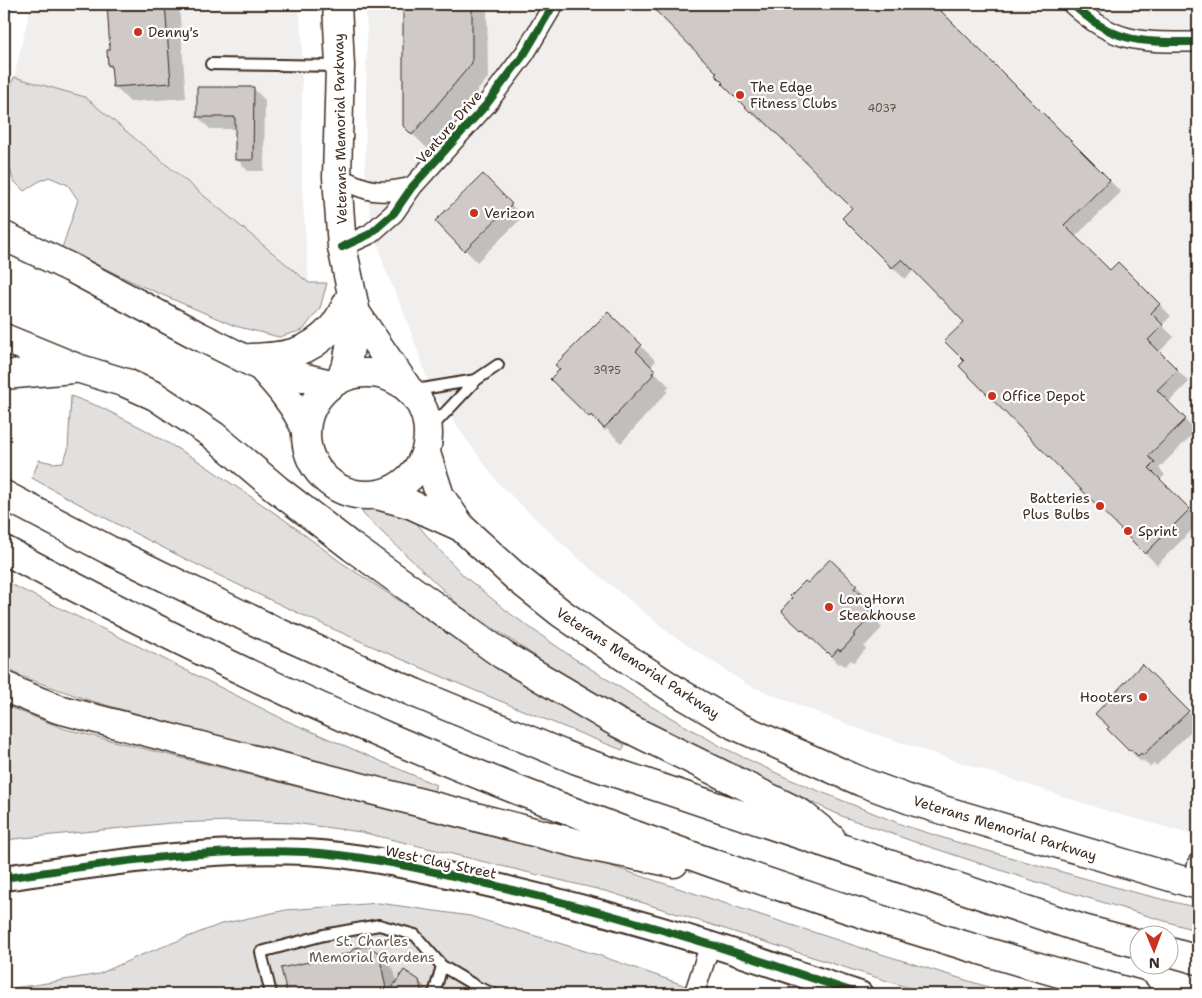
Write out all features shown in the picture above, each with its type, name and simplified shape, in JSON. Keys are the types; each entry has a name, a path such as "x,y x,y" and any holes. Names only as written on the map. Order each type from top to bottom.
{"main road":[{"name":"Veterans Memorial Parkway","path":"336,382 346,364 354,304 342,247 338,177 340,66 337,4"},
{"path":"4,236 63,264 252,363 336,382"},
{"name":"Veterans Memorial Parkway","path":"354,304 408,388"},
{"path":"252,363 282,357 308,348 333,328 354,304"},
{"path":"4,338 77,368 126,383 155,396 213,435 278,490 352,548 503,655 616,722 800,813 848,851"},
{"path":"252,363 285,394 299,414 306,430"},
{"path":"4,375 77,368"},
{"path":"377,495 396,489 413,476 428,442 428,419 420,401 408,388 389,376 369,372 349,375 336,382 316,399 308,417 306,430 310,457 321,475 337,488 356,495 377,495 410,504 462,528"},
{"name":"Veterans Memorial Parkway","path":"428,442 440,496 462,528 517,578 561,613 678,692 734,725 862,782 916,802 1197,877"},
{"path":"4,495 109,550 268,627 415,693 577,760 1083,929 1130,941"},
{"path":"4,550 74,587 254,676 395,740 570,810 757,879 961,945 1136,994"},
{"path":"4,685 18,693 58,709 588,846 757,879"},
{"path":"1180,955 1198,960"}],"street":[{"name":"Venture Drive","path":"342,247 370,234 394,213 412,186 486,105 525,54 554,4"},
{"path":"1072,4 1101,26 1120,36 1133,40 1198,42"},
{"path":"338,177 360,188 373,191 390,192 412,186"},
{"name":"West Clay Street","path":"4,878 188,854 240,851 307,852 355,857 496,886 624,919 860,994"},
{"path":"694,994 710,945"}],"lane":[{"path":"211,64 340,66"},
{"path":"428,442 476,380 498,365"},
{"path":"408,388 476,380"},
{"path":"272,994 260,952 324,935 379,925 415,935 442,966 479,988 494,994"},
{"path":"434,994 442,966"}],"shaded area":[{"path":"31,4 299,4 302,37 302,187 309,283 85,97 14,77"},
{"path":"365,4 1198,4 1198,836 1107,811 854,727 748,685 672,635 574,555 499,484 432,392 406,318 384,266 370,213 365,169 367,29"}],"green space":[{"path":"14,77 85,97 309,283 327,283 320,308 303,330 279,337 235,326 137,284 62,248 78,200 68,185 49,177 24,191 13,180 8,160 4,153 4,110"},
{"path":"71,396 100,407 142,428 197,460 285,520 342,563 474,652 625,745 622,750 472,689 322,624 176,554 32,478 39,460 53,463 63,462 68,450"},
{"path":"346,491 384,501 409,514 464,576 512,615 572,657 640,700 722,747 789,779 903,825 1129,891 1198,908 1198,931 1052,887 844,817 716,758 633,714 541,660 460,606 365,516"},
{"path":"4,581 285,720 436,785 432,796 88,700 20,676 4,666 4,625 8,622 8,610 4,606"},
{"path":"4,705 65,729 592,860 865,949 1011,994 928,994 609,892 361,832 294,823 233,821 171,823 4,840"},
{"name":"St. Charles Memorial Gardens","path":"379,903 470,916 598,955 709,994 4,994 4,989 99,974 221,924 286,910"}],"building":[{"name":"Denny's","path":"107,4 165,4 171,83 113,87 111,65 108,66 107,50 110,50"},
{"path":"403,4 472,4 472,63 412,135 403,126"},
{"path":"649,4 934,4 1110,180 1064,225 1110,270 1118,262 1160,304 1151,313 1163,325 1148,340 1178,370 1157,390 1186,419 1148,456 1155,462 1149,468 1190,509 1145,554 959,366 964,361 944,341 964,322 902,259 892,268 842,218 852,208 761,118 750,112 722,84 715,75 717,73"},
{"path":"197,87 254,87 253,160 235,160 235,117 197,117"},
{"name":"Verizon","path":"483,174 512,204 464,251 435,221"},
{"path":"608,312 642,345 636,351 655,370 652,373 653,375 604,428 591,415 589,417 550,379 560,369 555,365"},
{"name":"LongHorn Steakhouse","path":"830,559 857,585 854,588 874,607 868,612 872,616 853,635 855,636 843,649 840,651 838,649 832,656 782,611 792,598 790,596 805,581 808,583"},
{"name":"Hooters","path":"1142,664 1189,711 1143,755 1141,753 1138,756 1131,749 1129,751 1107,729 1109,727 1095,714"},
{"path":"368,946 379,953 387,994 287,994 281,968 350,953 354,948"},
{"path":"404,970 419,980 422,994 388,994"}],"cycle path":[{"path":"342,247 370,234 394,213 412,187 486,105 525,53 554,4"},
{"path":"1072,4 1102,27 1116,34 1145,41 1198,42"},
{"path":"4,878 117,862 192,854 268,851 349,856 475,881 593,910 709,944 860,994"}],"place":[{"name":"Denny's","path":"138,32"},
{"name":"The Edge Fitness Clubs","path":"740,95"},
{"name":"Verizon","path":"474,213"},
{"name":"Office Depot","path":"992,396"},
{"name":"Batteries Plus Bulbs","path":"1100,506"},
{"name":"Sprint","path":"1128,531"},
{"name":"LongHorn Steakhouse","path":"829,607"},
{"name":"Hooters","path":"1143,697"}]}
